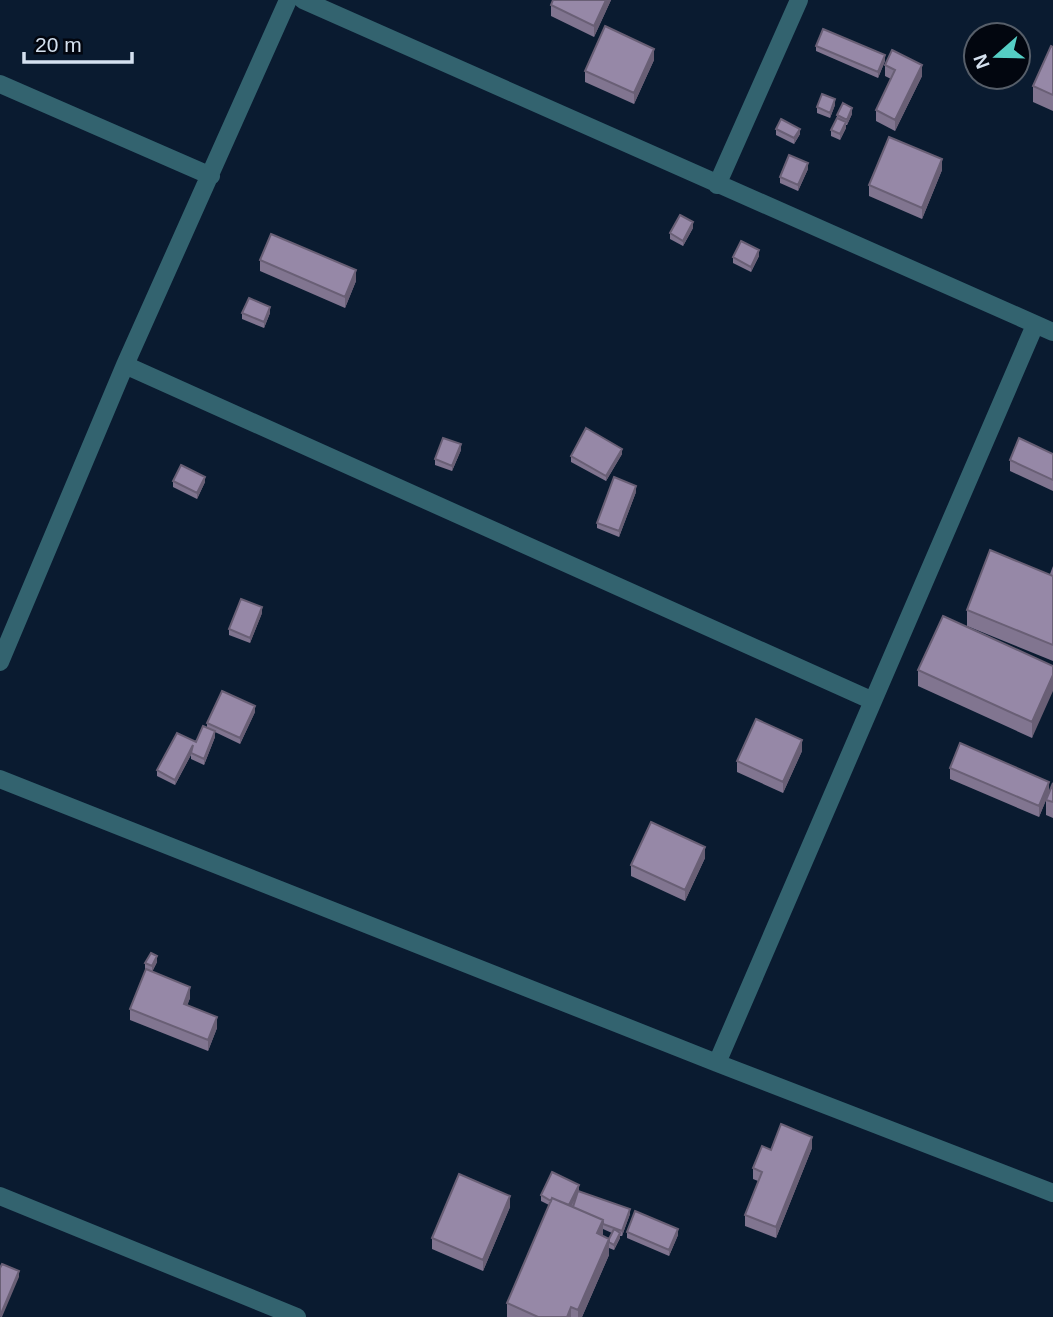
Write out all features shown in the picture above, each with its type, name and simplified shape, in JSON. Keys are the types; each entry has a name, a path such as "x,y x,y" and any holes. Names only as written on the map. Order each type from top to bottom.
{"street":[{"path":"0,662 125,365 288,0"},
{"path":"303,0 1053,332"},
{"path":"718,185 799,0"},
{"path":"0,84 211,176"},
{"path":"717,1063 1035,325"},
{"path":"125,365 873,701"},
{"path":"0,779 1053,1193"},
{"path":"0,1196 297,1317"}],"building":[{"path":"553,0 606,0 594,26 551,5"},
{"path":"605,26 654,49 634,93 585,71"},
{"path":"823,29 885,55 878,72 816,46"},
{"path":"1051,46 1053,47 1053,95 1033,86"},
{"path":"892,50 922,65 895,120 876,110 895,70 885,65"},
{"path":"822,94 835,99 830,113 817,107"},
{"path":"843,103 852,108 847,120 837,115"},
{"path":"837,118 846,122 840,134 831,130"},
{"path":"781,119 800,129 794,138 776,129"},
{"path":"889,137 942,159 922,208 869,185"},
{"path":"789,155 808,163 798,185 780,177"},
{"path":"680,215 693,222 683,241 670,233"},
{"path":"271,234 356,270 345,297 260,260"},
{"path":"741,241 759,250 751,267 733,257"},
{"path":"249,298 270,307 264,322 242,313"},
{"path":"586,428 622,449 606,476 571,456"},
{"path":"443,438 461,444 452,466 435,459"},
{"path":"1019,438 1053,454 1053,480 1010,460"},
{"path":"181,465 205,477 197,493 173,481"},
{"path":"614,477 636,486 619,531 597,523"},
{"path":"990,550 1053,576 1053,645 967,610"},
{"path":"241,599 262,607 250,638 229,629"},
{"path":"943,616 1053,666 1053,675 1032,722 918,670"},
{"path":"222,691 255,706 240,738 207,723"},
{"path":"756,719 802,740 783,782 737,761"},
{"path":"203,726 215,731 204,759 191,753 193,745 175,780 157,770 177,733 196,742"},
{"path":"960,743 1049,782 1039,806 950,768"},
{"path":"1053,783 1053,802 1046,800"},
{"path":"651,822 705,847 685,890 631,865"},
{"path":"151,953 157,956 152,966 145,963"},
{"path":"146,969 190,987 184,1004 217,1017 208,1040 130,1009"},
{"path":"781,1124 812,1137 776,1227 745,1215 762,1172 753,1168 762,1146 771,1150"},
{"path":"552,1172 579,1185 569,1205 552,1198 551,1201 541,1195"},
{"path":"459,1174 510,1196 483,1260 432,1238"},
{"path":"578,1191 630,1209 622,1231 573,1207"},
{"path":"552,1198 603,1220 597,1233 609,1239 578,1310 571,1307 567,1317 538,1317 507,1303"},
{"path":"635,1211 678,1229 669,1250 627,1232"},
{"path":"614,1229 620,1233 614,1245 609,1239"},
{"path":"2,1264 19,1271 0,1316 0,1268"}]}
